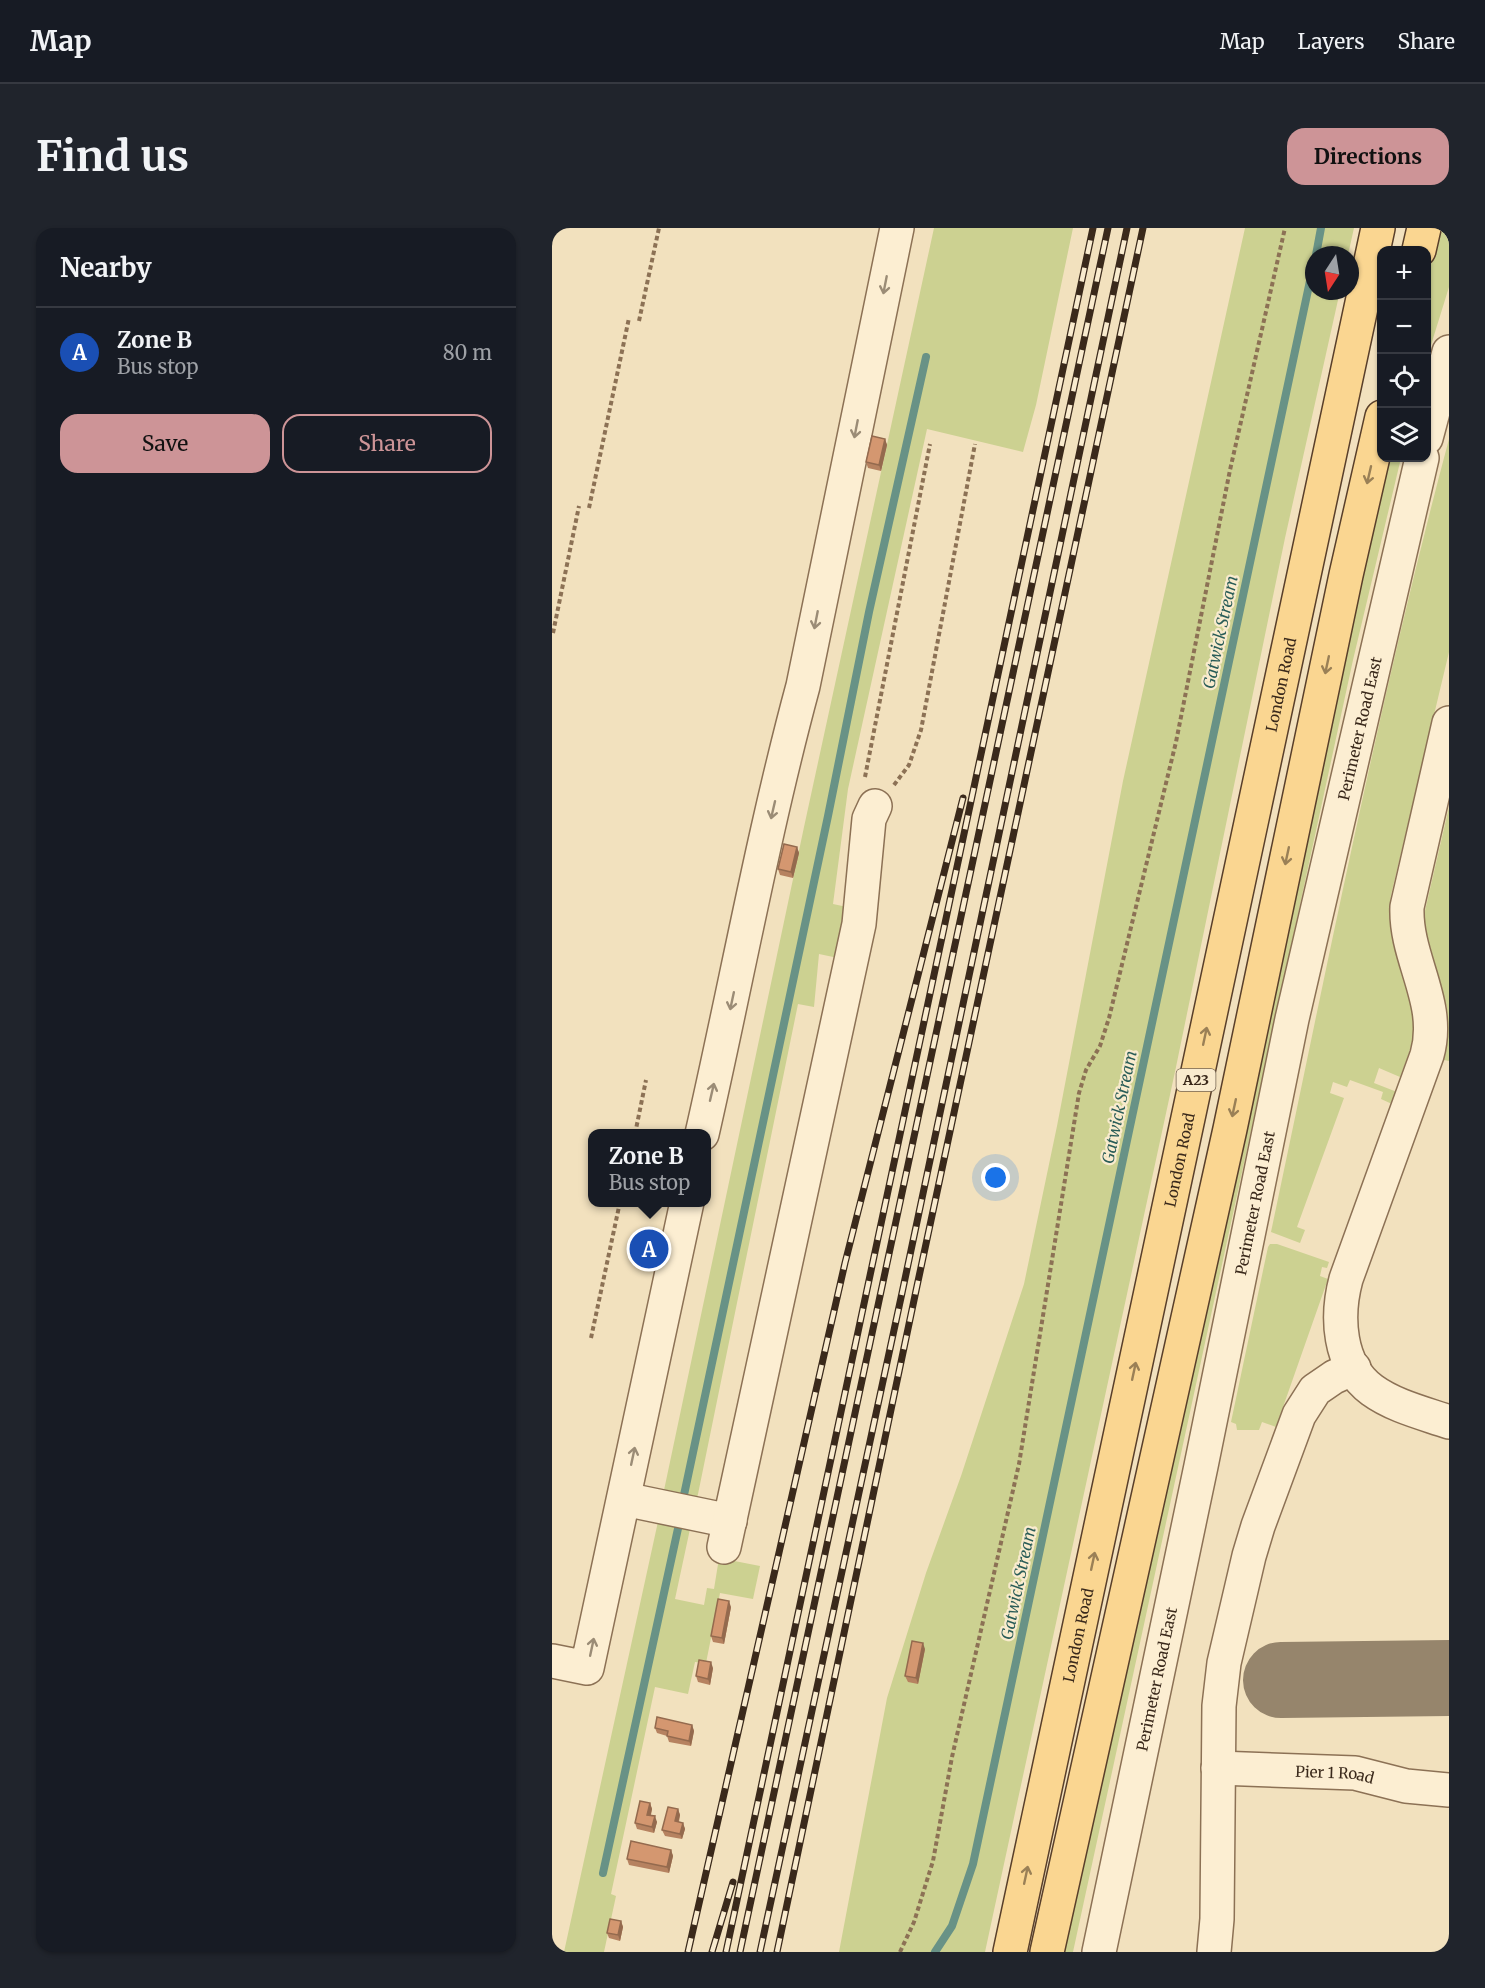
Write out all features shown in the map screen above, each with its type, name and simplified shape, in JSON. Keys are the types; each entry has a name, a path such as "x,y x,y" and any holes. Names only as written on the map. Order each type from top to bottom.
{"main road":[{"name":"London Road","path":"1010,1952 1378,228"},
{"path":"1420,246 1424,228"},
{"name":"A23","path":"1047,1952 1230,1129 1346,575 1377,439"}],"street":[{"path":"703,1129 789,738 803,686 897,228"},
{"path":"1431,419 1449,352"},
{"name":"Perimeter Road East","path":"1099,1952 1204,1455 1292,1019 1421,462"},
{"path":"1449,723 1407,907 1409,936 1431,1017 1431,1039 1342,1293 1340,1305 1341,1331 1354,1368 1364,1383 1378,1394 1400,1405 1449,1422"},
{"path":"624,1499 727,1534 859,924 869,819 875,806"},
{"path":"552,1661 587,1668 686,1207"},
{"path":"1214,1952 1217,1906 1219,1706 1224,1663 1258,1526 1290,1436 1304,1405 1315,1390 1354,1368"},
{"name":"Pier 1 Road","path":"1218,1768 1354,1773 1406,1786 1449,1790"},
{"path":"1193,1952 1211,1922 1217,1906"}],"path":[{"path":"639,321 659,228"},
{"path":"900,1952 914,1922 938,1843 952,1757 1019,1464 1079,1093 1086,1070 1100,1046 1106,1027 1173,754 1230,470 1285,228"},
{"path":"589,508 629,318"},
{"path":"930,444 865,775 866,786 875,806 903,774 917,746 975,444"},
{"path":"553,633 579,506"},
{"path":"636,1129 646,1080"},
{"path":"591,1338 619,1207"}],"green space":[{"path":"934,228 1073,228 1036,405 1023,452 927,429 848,789 833,904 847,907 838,958 819,954 814,1007 798,1004 697,1499 663,1495 804,827"},
{"path":"1245,228 1354,228 1350,246 1305,246 1305,300 1338,300 1285,538 1176,1067 985,1952 839,1952 887,1698 926,1573 961,1476 1024,1284 1057,1126 1123,781"},
{"path":"1441,228 1449,228 1449,287 1431,345 1431,300 1431,264"},
{"path":"1449,439 1449,652 1391,895 1390,908 1393,944 1413,1014 1412,1041 1400,1077 1379,1068 1374,1083 1397,1092 1392,1104 1381,1099 1383,1092 1350,1080 1347,1087 1333,1082 1330,1093 1344,1098 1297,1227 1305,1230 1300,1243 1271,1232 1377,735"},
{"path":"1381,462 1400,462 1353,660 1073,1952 1063,1952"},
{"path":"1449,807 1449,1061 1444,1060 1448,1027 1447,1008 1425,928 1424,915"},
{"path":"1270,1244 1277,1244 1329,1262 1327,1268 1322,1267 1320,1276 1328,1279 1276,1427 1262,1422 1259,1430 1237,1430 1236,1424 1231,1422"},
{"path":"659,1517 690,1529 675,1599 704,1605 707,1588 714,1589 719,1558 760,1566 753,1599 720,1593 706,1663 695,1662 688,1694 655,1687 611,1894 616,1896 604,1952 564,1952"}],"building":[{"path":"872,436 885,439 879,465 866,462"},
{"path":"784,844 797,847 791,872 778,869"},
{"path":"639,1236 652,1239 647,1263 633,1261"},
{"path":"718,1599 729,1601 722,1638 711,1636"},
{"path":"912,1641 923,1643 916,1678 905,1676"},
{"path":"699,1660 711,1662 708,1679 696,1676"},
{"path":"657,1717 692,1725 689,1741 667,1736 668,1731 655,1728"},
{"path":"640,1801 650,1803 647,1815 655,1816 652,1827 635,1823"},
{"path":"668,1807 678,1809 675,1821 683,1823 680,1834 662,1830"},
{"path":"631,1841 671,1850 667,1867 627,1859"},
{"path":"610,1919 621,1921 618,1935 607,1933"}],"waterway":[{"name":"Gatwick Stream","path":"1318,246 1321,228"},
{"name":"Gatwick Stream","path":"935,1952 952,1926 973,1864 1306,300"},
{"path":"684,1495 869,612 926,357"},
{"path":"603,1873 679,1524"}],"taxiway":[{"path":"1281,1680 1449,1678"}],"railway":[{"path":"726,1952 1093,228"},
{"path":"740,1952 1108,228"},
{"path":"760,1952 1127,228"},
{"path":"777,1952 1143,228"},
{"path":"688,1952 845,1263 963,798"},
{"path":"712,1952 733,1882"}],"place":[{"name":"Zone B","path":"649,1249"}]}
